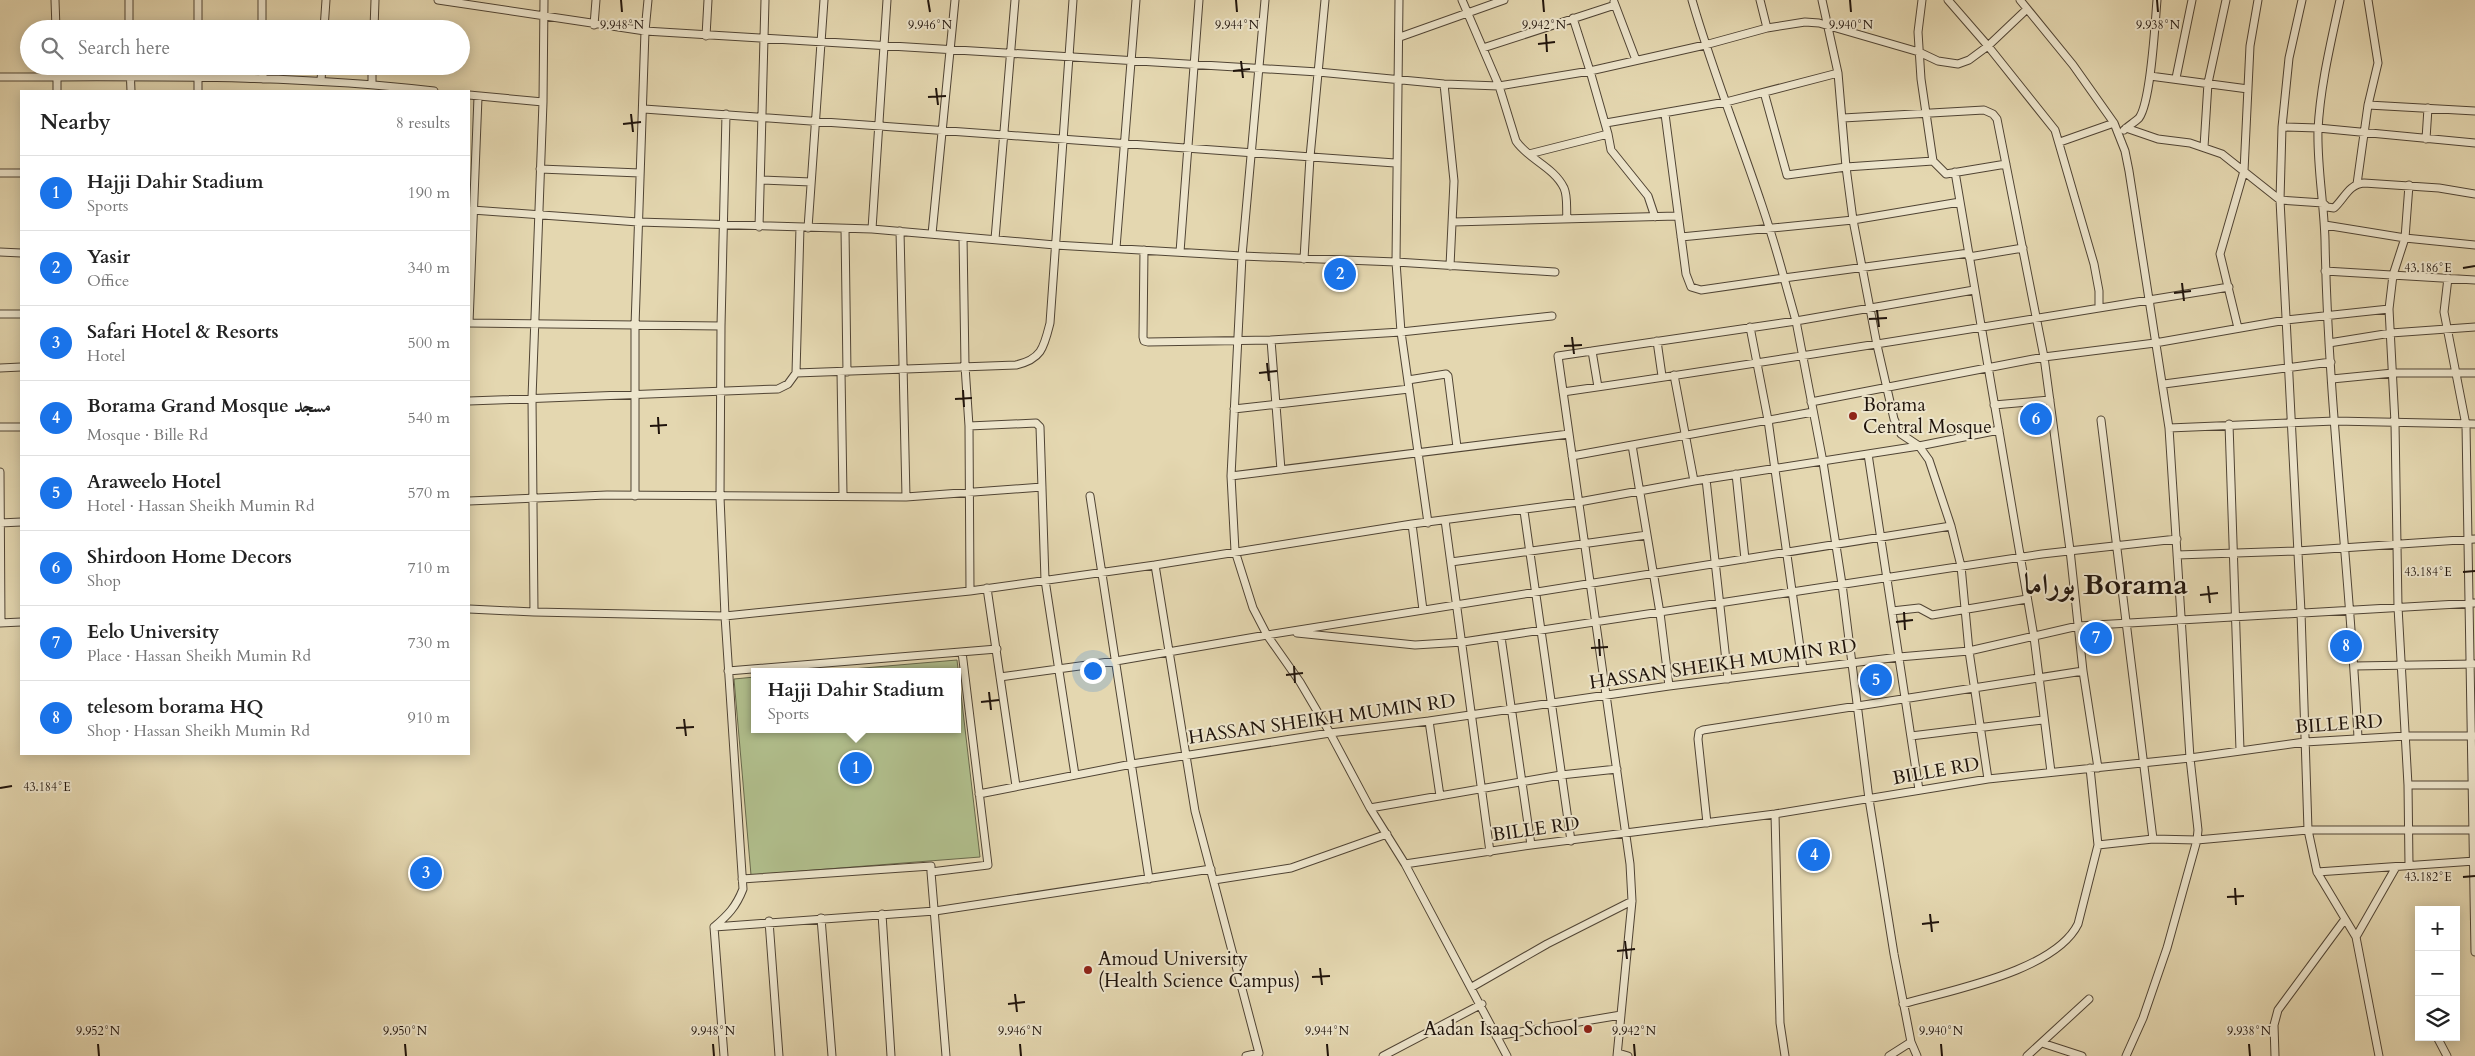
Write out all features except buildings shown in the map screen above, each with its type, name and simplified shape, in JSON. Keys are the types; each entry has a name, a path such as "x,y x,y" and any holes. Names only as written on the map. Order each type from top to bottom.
{"street":[{"path":"56,0 56,20"},
{"path":"129,0 129,20"},
{"path":"198,0 198,20"},
{"path":"262,0 262,20"},
{"path":"325,20 326,0"},
{"path":"374,20 375,0"},
{"path":"438,0 474,2 594,25 706,36 1195,64 1318,72 1444,84 1499,86 1590,71 1705,45 1767,28 1805,22 1919,52 1938,61 1958,64 1969,60 1988,46 2027,9"},
{"path":"534,612 532,398 543,102 544,0"},
{"path":"594,25 596,0"},
{"path":"635,496 635,326 644,109 645,31 648,0"},
{"path":"706,36 708,0"},
{"path":"759,227 765,0"},
{"path":"808,228 824,0"},
{"path":"872,229 887,0"},
{"path":"932,234 954,0"},
{"path":"995,239 1016,0"},
{"path":"796,373 1016,365 1030,362 1038,355 1045,343 1050,323 1073,0"},
{"path":"1116,248 1136,0"},
{"path":"1180,252 1199,0"},
{"path":"1264,0 1242,256 1231,476 1235,551 1253,608 1267,635 1300,682 1370,808 1405,864 1482,1004 1507,1056"},
{"path":"1304,259 1310,157 1325,0"},
{"path":"1399,0 1400,37 1395,163 1396,262 1401,332 1428,523"},
{"path":"1462,0 1499,86 1516,141 1550,170 1564,188 1567,219"},
{"path":"1400,37 1504,0"},
{"path":"1692,0 1705,45 1771,228 1796,322 1823,462 1834,545 1842,584 1869,799 1902,1004 1911,1042 1917,1056"},
{"path":"1760,0 1767,28"},
{"path":"1822,0 1838,73 1846,167 1853,220 1876,345 1894,419 1901,434 1919,446 1929,460 1951,526 1960,566 1979,728 1988,779"},
{"path":"1922,0 1918,32 1919,52 1933,161 1946,174 2006,164"},
{"path":"1948,0 1988,46 2055,130 2094,264 2099,291 2099,307"},
{"path":"2020,0 2073,65 2119,133 2129,171 2155,342 2164,384 2169,428 2190,758 2196,799 2197,840 2167,948 2143,1018 2126,1056"},
{"path":"2119,133 2139,118 2150,76 2158,0"},
{"path":"2176,78 2192,0"},
{"path":"2204,147 2208,83 2226,0"},
{"path":"2238,328 2220,254 2244,171 2250,46 2258,0"},
{"path":"2302,0 2288,58 2282,127 2280,200 2301,612 2308,830 2317,872 2356,937 2379,1056"},
{"path":"2340,0 2329,51 2318,128 2325,225 2326,315 2358,738"},
{"path":"2126,128 2158,139 2204,147 2222,154 2280,200 2323,203 2327,208 2334,208 2343,196 2357,184 2368,105 2378,63 2368,0"},
{"path":"1483,48 1573,18 1614,2 1636,60"},
{"path":"1573,18 1606,123 1611,150 1648,196 1655,217"},
{"path":"1606,123 1726,102 1838,73"},
{"path":"198,75 198,90"},
{"path":"321,75 321,81"},
{"path":"372,75 372,84"},
{"path":"2150,76 2248,89"},
{"path":"0,77 263,79 372,84 425,90"},
{"path":"57,77 57,90"},
{"path":"131,77 131,90"},
{"path":"1444,84 1454,181 1450,266"},
{"path":"1764,92 1787,175 1846,167 1933,161"},
{"path":"470,96 543,102"},
{"path":"470,286 478,97"},
{"path":"2368,105 2475,111"},
{"path":"2426,139 2428,108"},
{"path":"644,109 1395,163"},
{"path":"1843,118 1927,114 1960,110 1989,111 1996,119 2044,357 2070,550 2094,768 2098,845 2078,924 2073,934 2065,942 2038,960 2012,972 1902,1004"},
{"path":"714,927 731,913 738,903 743,889 728,671 720,497 721,326 726,114"},
{"path":"1665,114 1686,274 1691,287 1696,290 1861,266 2023,248"},
{"path":"2060,142 2114,124"},
{"path":"2282,127 2318,128 2475,143"},
{"path":"1529,154 1608,134"},
{"path":"540,169 640,173"},
{"path":"1955,172 2034,637 2051,772"},
{"path":"0,173 20,173"},
{"path":"761,180 811,182"},
{"path":"2357,184 2409,185 2475,194"},
{"path":"2409,185 2405,238 2393,275 2389,309 2395,423 2398,607 2406,736 2409,865"},
{"path":"1681,237 1853,220 1960,202"},
{"path":"472,210 638,222 872,229 1055,245 1555,272"},
{"path":"1453,222 1677,216"},
{"path":"2325,225 2405,238 2475,246"},
{"path":"470,401 778,389 788,384 796,373 800,227"},
{"path":"843,495 845,229"},
{"path":"900,231 906,497"},
{"path":"963,236 965,366 970,426 970,591"},
{"path":"1144,250 1144,341 1270,340 1401,332 1552,316"},
{"path":"0,252 20,253"},
{"path":"2326,271 2475,280"},
{"path":"2448,278 2444,312 2466,424 2472,540 2475,952"},
{"path":"1563,392 1662,376 1803,357 1981,326 2229,287"},
{"path":"1628,1056 1618,1054 1632,901 1626,834 1558,356 1750,327 1796,322 1974,290"},
{"path":"1811,402 2044,357 2155,342 2286,320 2389,309"},
{"path":"0,314 20,314"},
{"path":"470,324 721,326"},
{"path":"1750,327 1768,420 1803,669"},
{"path":"2329,343 2391,333 2475,327"},
{"path":"1270,340 1281,470"},
{"path":"1657,341 1662,376"},
{"path":"1592,351 1598,387"},
{"path":"2164,384 2330,362"},
{"path":"0,368 20,367"},
{"path":"2332,379 2393,373 2475,372"},
{"path":"1408,380 1446,374 1448,376 1457,447"},
{"path":"1674,375 1694,481"},
{"path":"1234,409 1409,389"},
{"path":"1994,405 2050,400"},
{"path":"1572,456 1813,412"},
{"path":"2102,420 2153,839"},
{"path":"2169,428 2335,421 2475,424"},
{"path":"970,426 1038,423 1040,427 1045,580 1075,775"},
{"path":"2229,424 2240,750"},
{"path":"0,436 1,427 20,427"},
{"path":"470,609 725,616 970,591 1155,565 1412,524 1524,511 1736,474 1919,446 1999,430"},
{"path":"1231,476 1569,434"},
{"path":"1632,445 1660,613 1669,686"},
{"path":"1868,454 1920,790"},
{"path":"0,472 0,623 20,622"},
{"path":"1736,474 1745,559"},
{"path":"1706,479 1728,678"},
{"path":"470,501 635,496 843,495 906,497 1042,487"},
{"path":"1090,496 1149,879"},
{"path":"1524,511 1550,704 1571,840"},
{"path":"1445,520 1490,852"},
{"path":"1,523 20,522"},
{"path":"1412,524 1424,610"},
{"path":"1000,677 1116,661 1267,635 1951,526"},
{"path":"1451,562 1647,535"},
{"path":"1290,632 1414,645 1463,642 2070,550 2177,539"},
{"path":"2177,555 2297,551 2472,540"},
{"path":"1155,565 1195,811 1259,1053 1246,1056"},
{"path":"987,588 1016,786"},
{"path":"1892,611 1919,608 1932,615 2027,599"},
{"name":"HASSAN SHEIKH MUMIN RD","path":"979,794 1132,764 1330,733 1429,721 1728,678 1899,657 1969,651 2078,626 2472,603"},
{"path":"1502,637 1531,845"},
{"path":"765,668 997,650"},
{"path":"931,872 988,865 962,652"},
{"path":"2354,666 2472,664"},
{"path":"728,671 751,669"},
{"path":"1706,823 1698,739 1700,732 1857,705 1906,700 2083,671"},
{"path":"1911,736 2043,720"},
{"path":"1429,721 1440,796"},
{"name":"BILLE RD","path":"1405,864 1531,845 1775,814 1988,779 2190,758 2305,742 2406,736 2472,736"},
{"path":"1370,808 1561,775 1617,769"},
{"path":"2408,785 2473,785"},
{"path":"1775,814 1778,984 1780,1023 1785,1056"},
{"path":"2098,845 2153,839 2197,840 2308,830 2474,830"},
{"path":"1214,880 1291,868 1387,834"},
{"path":"2317,872 2474,861"},
{"path":"742,879 931,866 946,1056"},
{"path":"2356,937 2396,867"},
{"path":"714,927 769,921 935,911 1211,869"},
{"path":"1472,988 1547,944 1632,901"},
{"path":"882,914 892,1056"},
{"path":"821,918 832,1056"},
{"path":"2275,1056 2274,1025 2278,1010 2346,919"},
{"path":"769,921 779,1056"},
{"path":"714,927 724,1056"},
{"path":"2027,1056 2088,999"},
{"path":"1383,1056 1482,1004"},
{"path":"1496,1036 1621,1015"},
{"path":"2439,1041 2447,1056"},
{"path":"1889,1056 1911,1042"},
{"path":"2042,1043 2082,1056"}],"green space":[{"path":"957,660 958,668 864,668"},
{"path":"751,677 751,733 961,733 961,694 980,857 751,875 734,679"}],"place":[{"name":"Yasir","path":"1340,274"},
{"name":"Borama Central Mosque","path":"1853,416"},
{"name":"Shirdoon Home Decors","path":"2036,419"},
{"name":"Eelo University","path":"2096,638"},
{"name":"telesom borama HQ","path":"2346,646"},
{"name":"Araweelo Hotel","path":"1876,680"},
{"name":"Hajji Dahir Stadium","path":"856,768"},
{"name":"Borama Grand Mosque مسجد","path":"1814,855"},
{"name":"Safari Hotel & Resorts","path":"426,873"},
{"name":"Amoud University (Health Science Campus)","path":"1088,970"},
{"name":"Aadan Isaaq School","path":"1588,1029"}],"district":[{"name":"بوراما Borama","path":"2106,585"}]}
